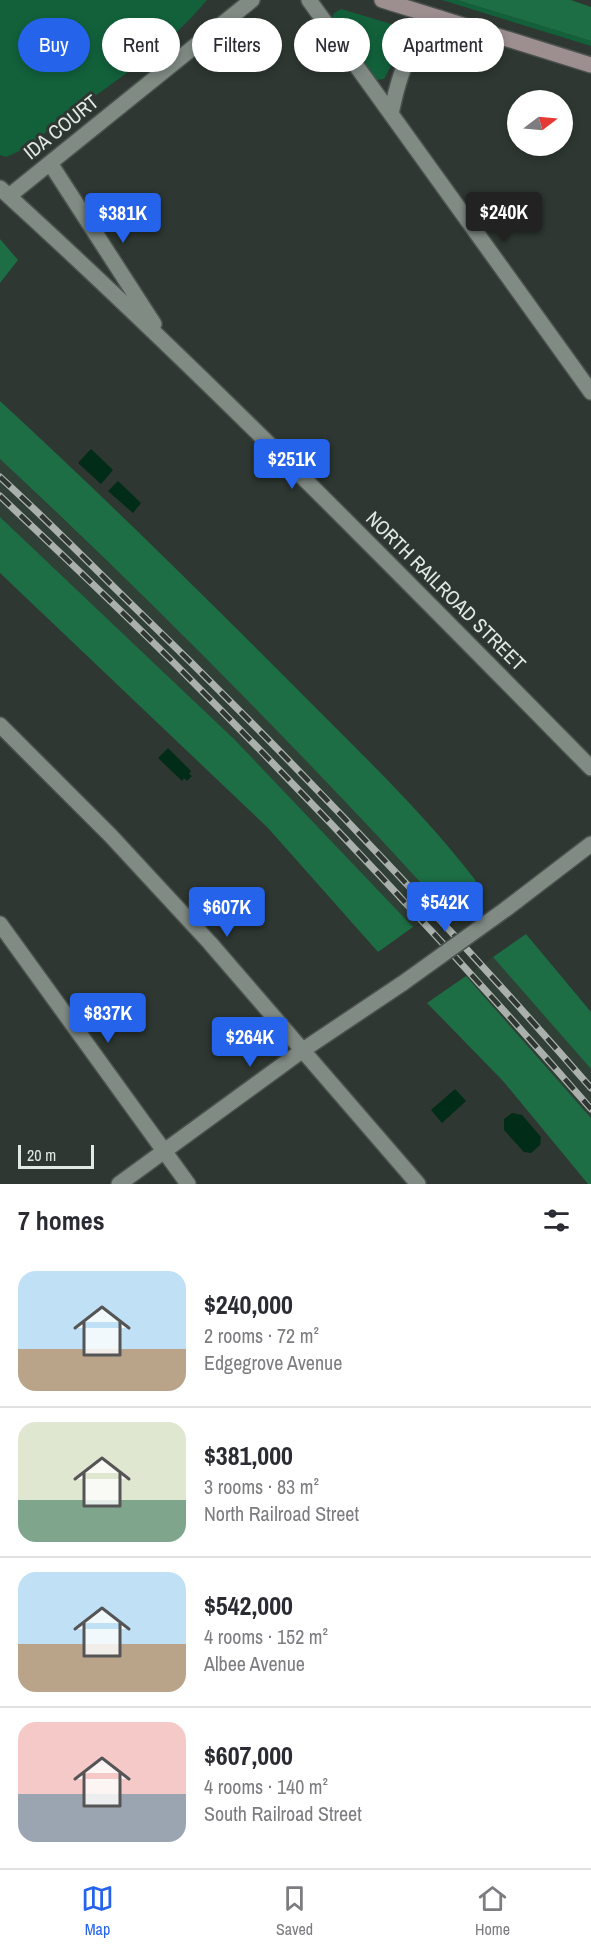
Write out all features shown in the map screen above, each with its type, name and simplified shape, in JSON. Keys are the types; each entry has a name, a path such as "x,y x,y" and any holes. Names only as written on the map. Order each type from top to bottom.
{"main road":[{"path":"382,0 440,18"},
{"path":"504,38 591,65"}],"street":[{"name":"IDA COURT","path":"4,192 50,163 252,0"},
{"path":"309,0 591,392"},
{"path":"391,114 402,72"},
{"name":"NORTH RAILROAD STREET","path":"50,163 167,344"},
{"name":"NORTH RAILROAD STREET","path":"4,192 167,344 326,499 591,768"},
{"path":"0,725 119,844 303,1050 418,1184"},
{"path":"119,1184 303,1050 403,983 506,909 591,844"},
{"path":"0,924 188,1184"}],"shaded area":[{"path":"0,0 207,0 180,29 180,18 102,18 102,72 128,72 29,145 6,157 0,155"},
{"path":"442,0 457,0 591,41 591,46 504,18"},
{"path":"457,0 571,0 591,7 591,41"},
{"path":"341,9 382,21 382,72 388,72 384,79 375,80 369,72 370,18 332,18 334,13"},
{"path":"0,239 18,260 0,283"},
{"path":"0,401 219,611 362,755 433,829 476,881 442,906 226,678 0,459"},
{"path":"91,449 113,470 101,484 78,463"},
{"path":"0,459 166,618 288,740 442,906 413,927 235,740 0,517"},
{"path":"118,481 141,503 133,513 108,491"},
{"path":"0,517 235,740 413,927 378,952 268,828 0,573"},
{"path":"168,748 191,771 189,774 192,776 187,781 184,778 182,781 158,758"},
{"path":"526,934 591,1012 591,1069 493,957"},
{"path":"493,957 591,1069 591,1118 466,976"},
{"path":"466,976 591,1118 591,1184 588,1184 503,1081 427,1003"},
{"path":"455,1089 466,1101 442,1123 431,1110"},
{"path":"512,1113 522,1115 541,1137 540,1145 531,1153 524,1152 504,1130 504,1119"}],"railway":[{"path":"0,477 190,661 308,780 480,963 591,1088"},
{"path":"0,496 236,725 442,942 591,1109"}]}
